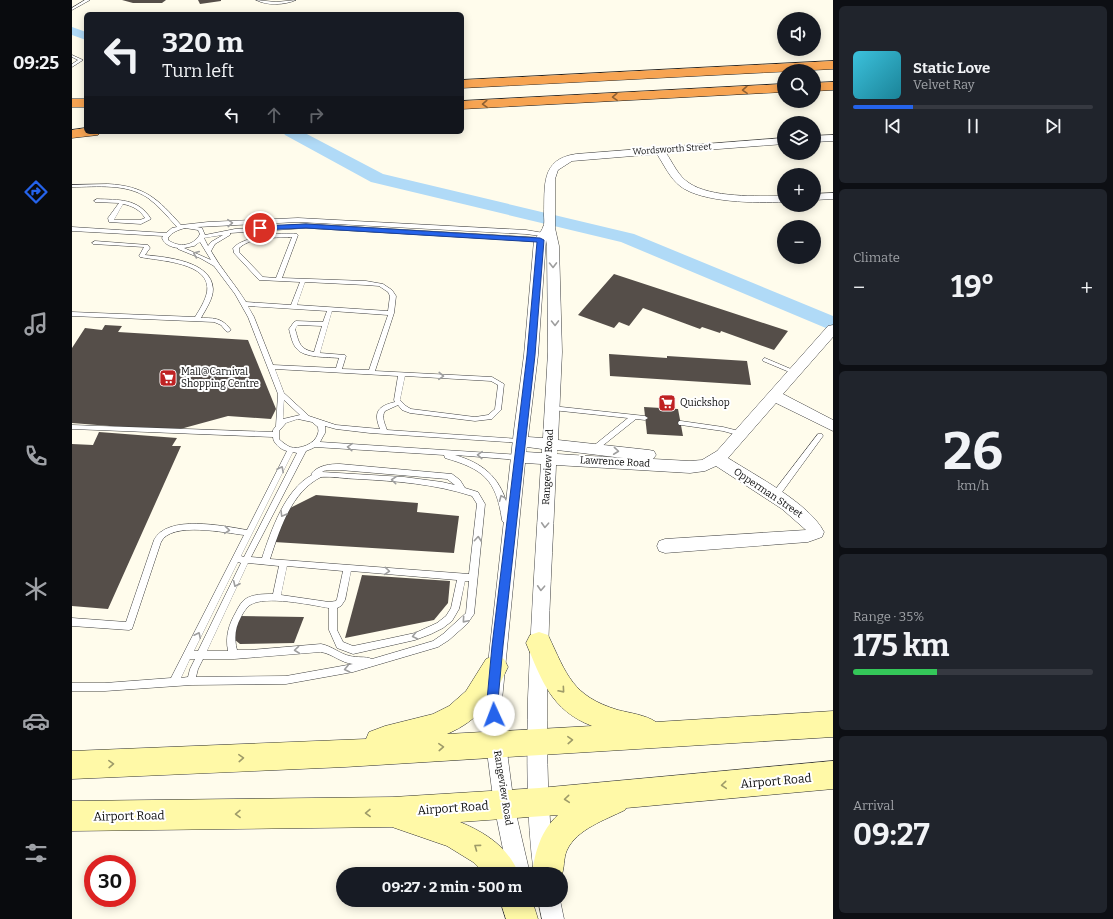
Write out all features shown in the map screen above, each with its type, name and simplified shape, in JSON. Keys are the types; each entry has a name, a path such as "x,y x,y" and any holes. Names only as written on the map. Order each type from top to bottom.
{"highway":[{"path":"464,84 833,65"},
{"path":"464,80 753,69"},
{"path":"821,86 833,86"},
{"path":"464,105 777,88"},
{"path":"72,97 84,96"},
{"path":"72,103 84,103"},
{"path":"72,126 84,125"},
{"path":"72,134 84,133"}],"main road":[{"path":"539,643 553,677 559,687 575,703 601,717 665,735"},
{"path":"345,754 383,740 424,730 458,716 485,689 495,667"},
{"path":"72,766 345,754 833,724"},
{"name":"Airport Road","path":"72,816 393,812 504,805 833,775"},
{"path":"547,867 550,850 557,836 567,825 628,794"},
{"path":"393,812 469,841 487,854 498,867"},
{"path":"518,907 522,919"}],"street":[{"path":"821,139 833,138"},
{"name":"Wordsworth Street","path":"562,162 569,158 581,156 777,142"},
{"path":"659,150 682,182 694,189 709,193 752,199 777,199"},
{"name":"Rangeview Road","path":"517,867 504,805 492,700 520,441 547,233 551,174 554,168 562,162"},
{"path":"821,197 833,196"},
{"name":"Rangeview Road","path":"545,867 540,839 537,741 539,643 555,352 547,233"},
{"path":"713,460 741,434 833,329"},
{"path":"775,396 833,426"},
{"name":"Lawrence Road","path":"520,441 549,451 690,467 701,466 713,460"},
{"name":"Lawrence Road","path":"519,457 549,451 594,449 713,460"},
{"name":"Opperman Street","path":"665,546 808,536 816,530 797,511 713,460"},
{"path":"525,907 528,919"},
{"path":"550,907 553,919"}],"lane":[{"path":"72,9 88,0"},
{"path":"258,0 265,2 285,2 294,0"},
{"path":"72,56 81,60 72,66"},
{"path":"72,186 118,187 140,192 153,200 180,227"},
{"path":"97,201 122,202 134,204 148,219 141,222 111,220 122,202"},
{"path":"72,229 167,234 180,227 208,224 298,220 547,233"},
{"path":"191,226 200,229 203,234 202,238 217,266 244,304 251,317 281,394 279,426 275,435 279,444 291,450 303,449 314,444 322,435 321,426 318,422"},
{"path":"173,246 191,245 202,238 235,231 287,226 547,233"},
{"path":"104,231 95,243 146,246 142,256 182,262 196,268 208,279 210,288 207,299 197,319"},
{"path":"209,250 213,243 221,237 235,231"},
{"path":"167,234 166,241 173,246 202,257 217,266"},
{"path":"278,280 295,235 250,240 238,244 236,252 261,279 278,280 381,285 388,289 392,294 391,313 372,373"},
{"path":"294,306 303,281"},
{"path":"244,304 391,313"},
{"path":"316,354 324,324 330,309"},
{"path":"72,314 215,320 223,324 228,330"},
{"path":"324,324 296,323 292,329 299,348 302,351 316,354 343,356 338,371"},
{"path":"765,360 796,373"},
{"path":"271,367 372,373 402,374 492,379 500,382 501,386 498,410 490,417 482,419 414,412 404,408 399,403 397,397 402,374"},
{"path":"281,394 306,417 336,427 385,432 520,441"},
{"path":"385,432 380,422 380,412 388,405 399,403"},
{"path":"551,408 645,418"},
{"path":"279,426 291,418 306,417"},
{"path":"594,449 634,417"},
{"path":"681,423 723,429 741,434"},
{"path":"72,427 275,435"},
{"path":"774,497 820,436"},
{"path":"314,444 519,457"},
{"path":"191,681 194,669 202,656 258,535 303,449"},
{"path":"174,682 291,450"},
{"path":"419,451 457,458 471,463 485,471 494,480 505,505 509,550"},
{"path":"72,687 191,681 286,680 318,675 435,644 446,637 470,614 481,504 475,494 462,489 428,483 320,474 302,485 280,518 265,562"},
{"path":"72,622 128,626 160,537 164,533 175,528 207,528 248,533"},
{"path":"235,559 473,578"},
{"path":"276,597 284,563"},
{"path":"234,655 230,636 235,621 245,604 254,600 276,597 332,605 338,604 341,600 348,568"},
{"path":"332,605 333,630 336,640 340,645 349,649 363,648 430,632 440,626 450,616 455,608 462,578"},
{"path":"430,632 446,637"},
{"path":"188,655 234,655 321,648 327,649 348,660 375,661"}],"building":[{"path":"122,0 166,0 162,3 133,3"},
{"path":"198,0 221,0 221,1 200,4"},
{"path":"614,274 788,331 774,350 721,331 720,333 702,327 700,329 643,308 629,326 619,322 614,328 578,315"},
{"name":"Mall@Carnival Shopping Centre","path":"105,325 122,326 118,332 248,340 276,409 271,419 228,416 173,431 72,423 72,348 85,328 102,330"},
{"path":"609,354 747,361 751,385 610,376"},
{"path":"644,407 678,409 683,436 647,434"},
{"path":"99,432 177,438 172,446 181,446 108,609 72,606 72,444 93,445"},
{"path":"316,495 418,503 417,512 459,516 454,553 274,542 290,508"},
{"path":"362,575 450,581 448,603 434,620 345,638"},
{"path":"239,616 304,617 294,643 240,644 235,640 232,632"}],"waterway":[{"path":"72,31 84,35"},
{"path":"295,134 377,178 627,238 833,324"}],"place":[{"name":"Mall@Carnival Shopping Centre","path":"168,378"},
{"name":"Quickshop","path":"667,403"}],"route":[{"path":"260,228 306,226 540,240 531,355 521,430 497,646 492,700 494,715"}]}
